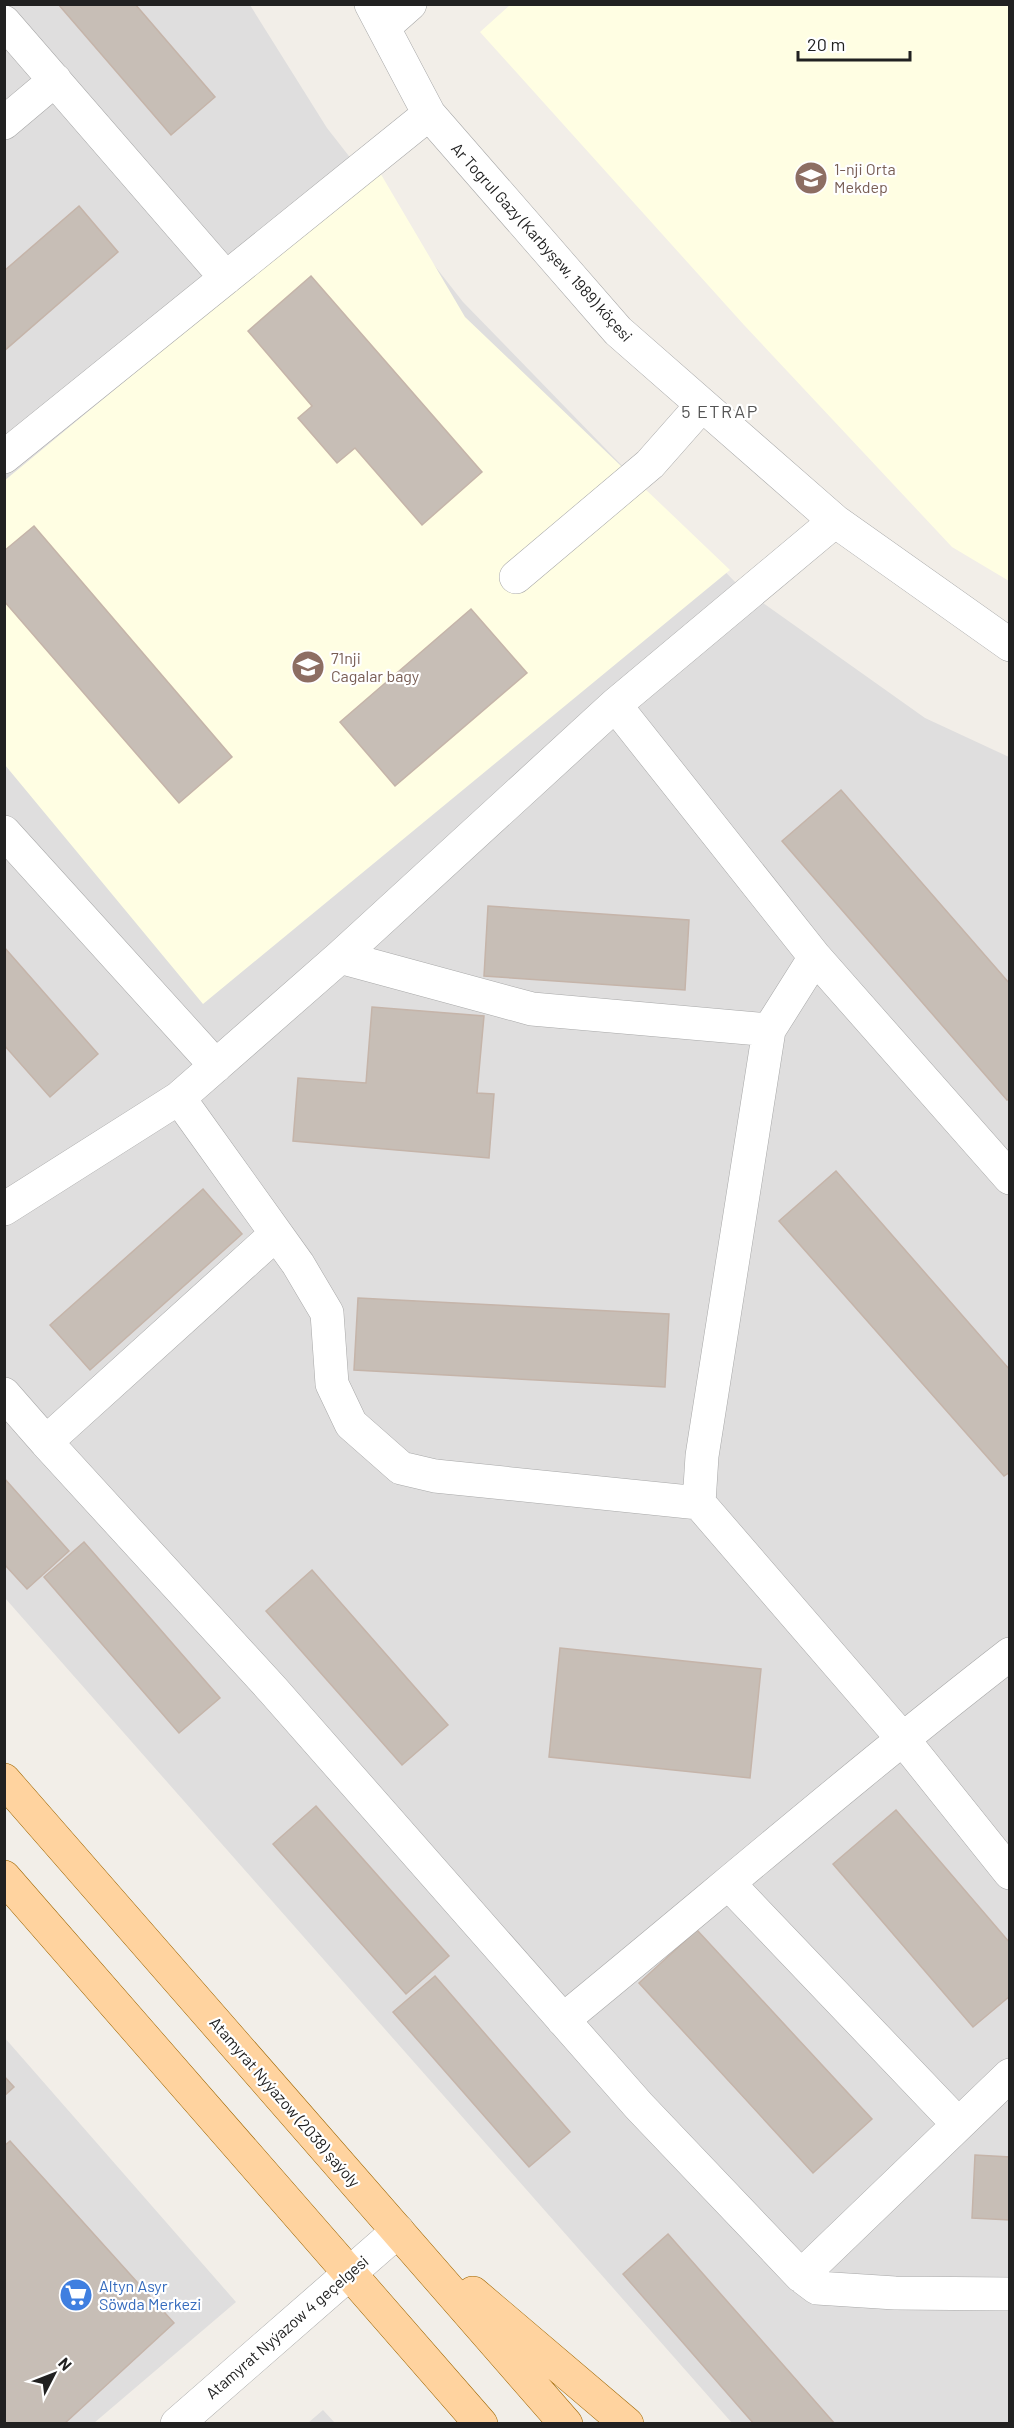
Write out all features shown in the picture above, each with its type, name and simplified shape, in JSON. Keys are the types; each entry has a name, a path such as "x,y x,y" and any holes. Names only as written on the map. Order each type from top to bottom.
{"main road":[{"name":"Atamyrat Nyýazow (2038) şaýoly","path":"4,1780 566,2424"},
{"path":"4,1877 481,2424"},
{"path":"398,2231 627,2424"}],"street":[{"path":"377,16 410,4"},
{"name":"Ar Togrul Gazy (Karbyşew, 1989) köçesi","path":"377,16 429,114 618,332 834,521 1010,645"},
{"path":"4,22 226,278"},
{"path":"4,123 55,80"},
{"path":"4,457 429,114"},
{"path":"516,577 650,464 702,405"},
{"path":"4,1209 179,1098 339,957 615,705 834,521"},
{"path":"615,705 815,957 1010,1178"},
{"path":"4,832 216,1066"},
{"path":"339,957 532,1009 769,1030"},
{"path":"699,1503 702,1456 769,1030 815,957"},
{"path":"179,1098 298,1264 327,1313 332,1384 351,1424 401,1468 435,1476 699,1503 902,1738 1010,1873"},
{"path":"46,1442 276,1234"},
{"path":"4,1394 273,1690 639,2106 801,2276 817,2288 895,2293 1010,2294"},
{"path":"563,2020 902,1738 1010,1654"},
{"path":"729,1884 958,2124"},
{"path":"801,2276 1007,2079"},
{"name":"Atamyrat Nyýazow 4 geçelgesi","path":"177,2424 398,2231"}],"shaded area":[{"path":"4,5 250,5 327,128 463,302 739,586 925,718 1009,757 1009,2423 732,2423 5,1598"},
{"name":"1-nji Orta Mekdep","path":"510,5 1009,5 1009,581 952,547 744,325 480,32"},
{"name":"71nji Cagalar bagy","path":"379,171 465,317 730,570 203,1004 5,765 4,481"},
{"path":"4,2037 236,2302 94,2423 5,2423"},
{"path":"323,2410 335,2423 308,2423"}],"building":[{"path":"58,4 135,4 215,97 171,135"},
{"path":"58,4 135,4 215,97 171,135"},
{"path":"79,206 118,252 4,351 4,271"},
{"path":"311,276 482,472 422,525 355,448 337,463 298,418 312,406 248,331"},
{"path":"34,526 232,757 179,803 4,601 4,551"},
{"path":"471,609 527,673 395,786 340,722"},
{"path":"841,790 1010,984 1010,1098 1007,1100 782,841"},
{"path":"488,906 689,920 685,990 484,976"},
{"path":"4,947 98,1054 50,1097 4,1045"},
{"path":"372,1007 484,1016 477,1093 494,1094 489,1158 293,1141 298,1078 366,1083"},
{"path":"836,1171 1010,1370 1010,1472 1004,1476 779,1221"},
{"path":"203,1189 242,1234 90,1370 50,1325"},
{"path":"358,1298 669,1314 665,1387 354,1370"},
{"path":"4,1478 69,1551 27,1589 4,1564"},
{"path":"84,1542 220,1698 179,1733 44,1577"},
{"path":"312,1570 448,1725 402,1765 266,1611"},
{"path":"560,1648 761,1669 750,1778 549,1757"},
{"path":"316,1806 449,1956 406,1994 273,1844"},
{"path":"896,1810 1010,1943 1010,1996 973,2027 833,1864"},
{"path":"697,1930 872,2119 813,2173 639,1983"},
{"path":"435,1976 570,2132 529,2167 393,2012"},
{"path":"4,2076 14,2087 4,2096"},
{"name":"Altyn Asyr Söwda Merkezi","path":"10,2141 174,2323 64,2424 4,2424 4,2146"},
{"path":"975,2155 1010,2157 1010,2220 972,2218"},
{"path":"668,2234 835,2424 754,2424 623,2274"}],"place":[{"name":"1-nji Orta Mekdep","path":"811,178"},
{"name":"71nji Cagalar bagy","path":"308,667"},
{"name":"Altyn Asyr Söwda Merkezi","path":"76,2295"}],"district":[{"name":"5 ETRAP","path":"720,412"}]}
